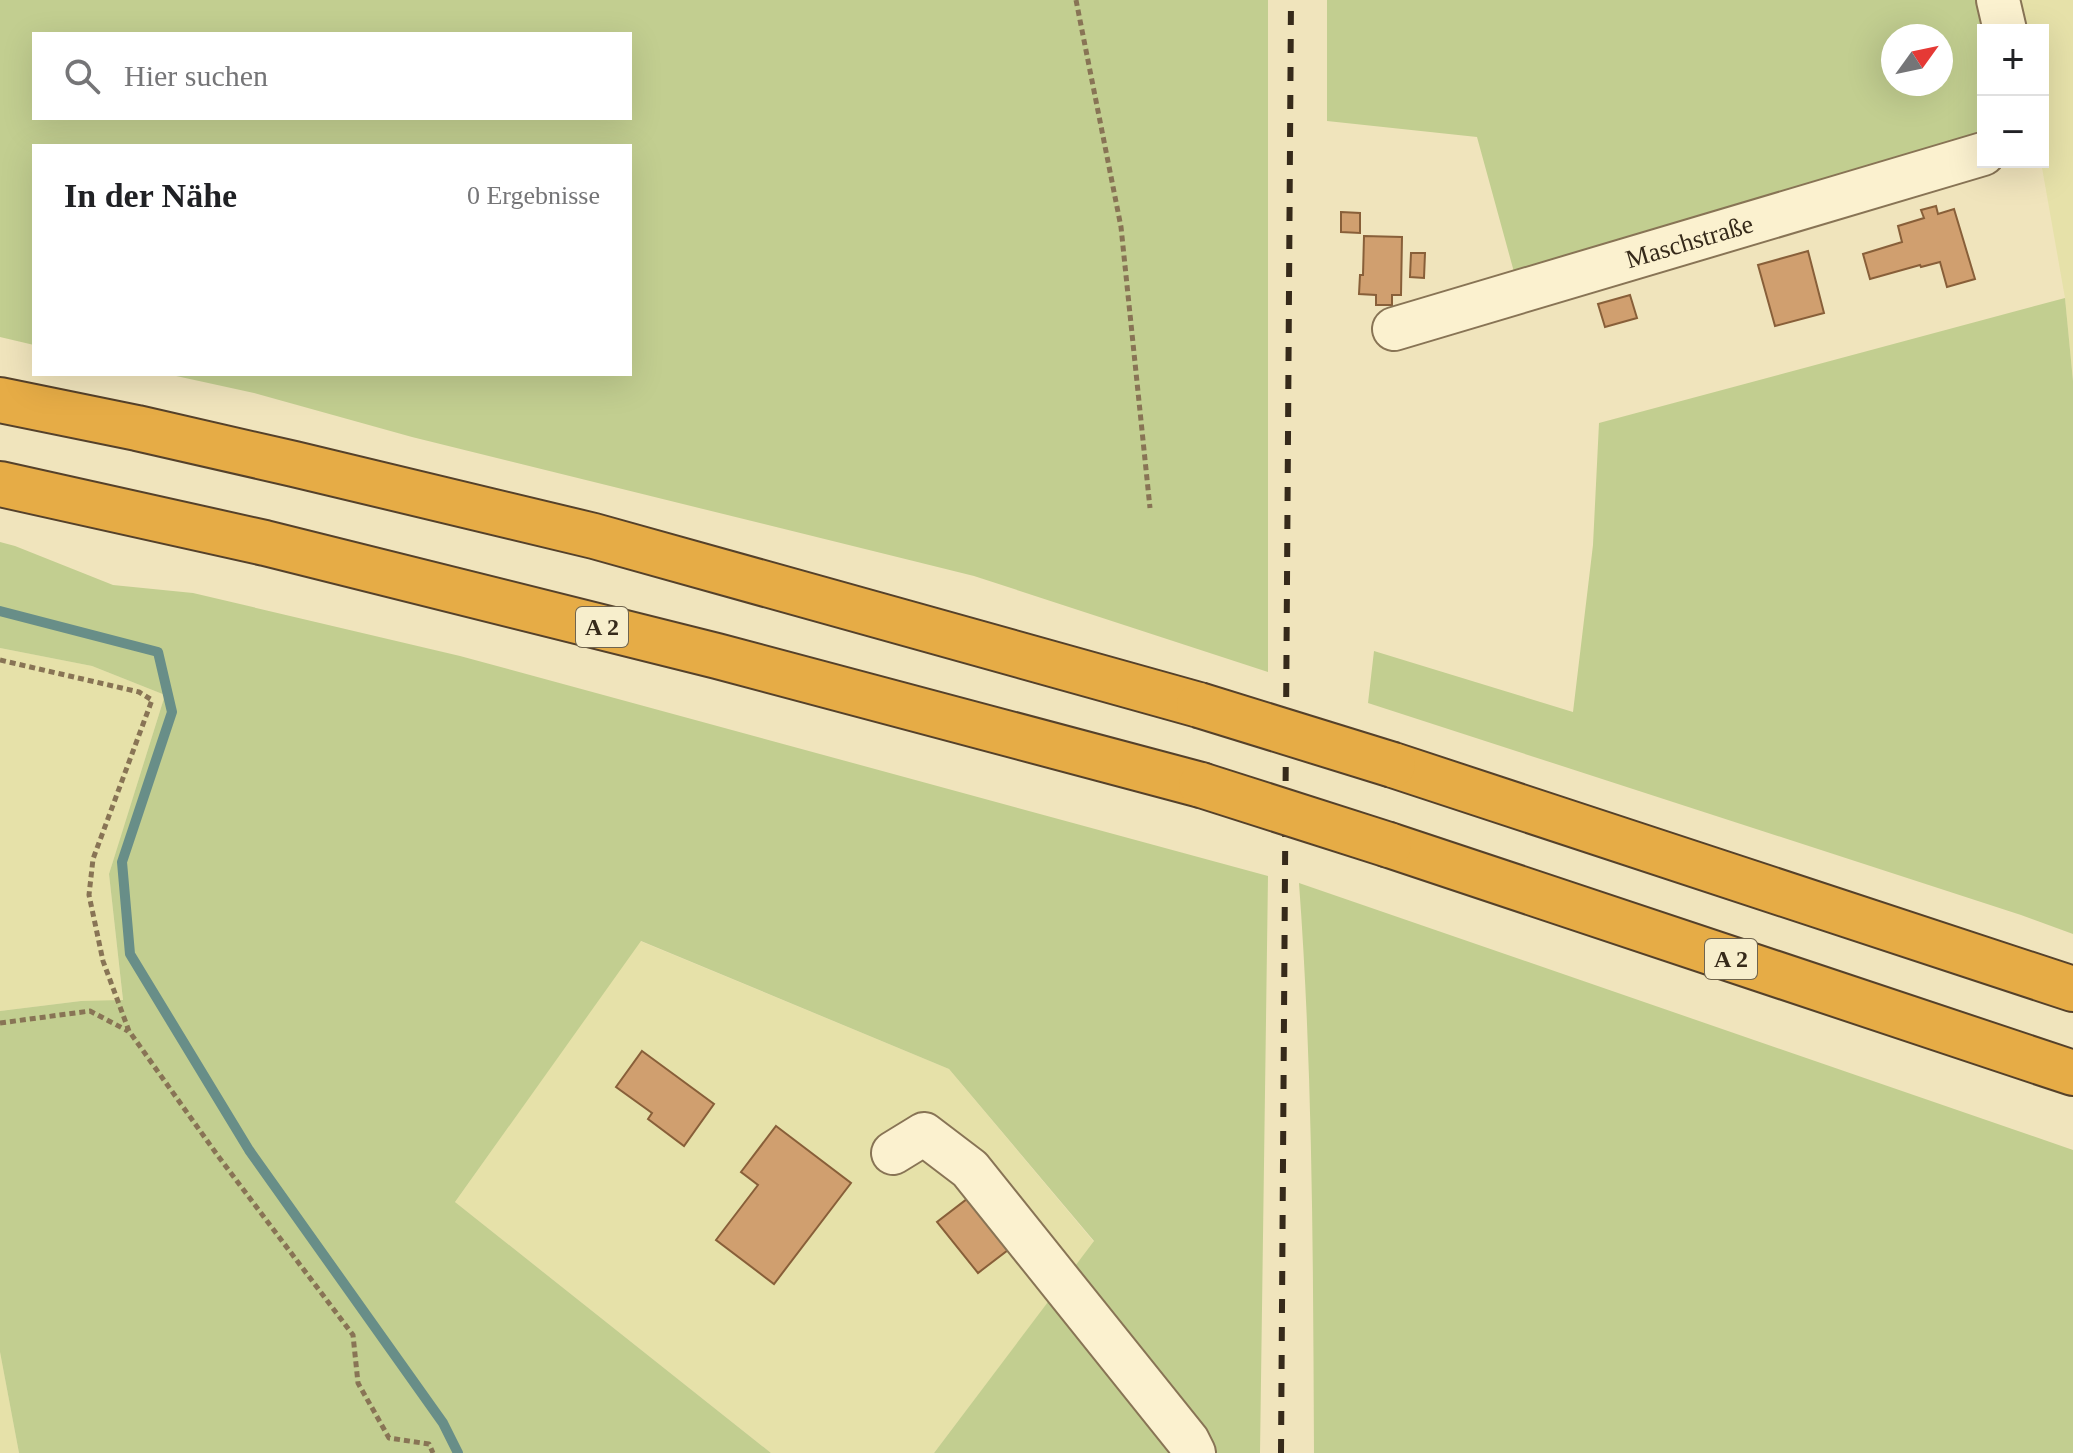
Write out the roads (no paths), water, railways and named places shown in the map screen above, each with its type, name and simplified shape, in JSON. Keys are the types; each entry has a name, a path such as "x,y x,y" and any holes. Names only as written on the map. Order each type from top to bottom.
{"highway":[{"path":"0,400 265,457 594,536 1199,705 1393,765 2073,989"},
{"name":"A 2","path":"0,484 265,543 702,652 1201,785 2073,1073"}],"street":[{"path":"1998,0 2004,24"},
{"name":"Maschstraße","path":"1394,329 1977,156"},
{"path":"893,1153 924,1134 970,1169 1188,1441 1194,1453"}],"waterway":[{"path":"0,611 158,652 172,712 122,862 130,954 249,1150 443,1423 458,1453"}],"railway":[{"path":"1281,1453 1291,0"}]}
